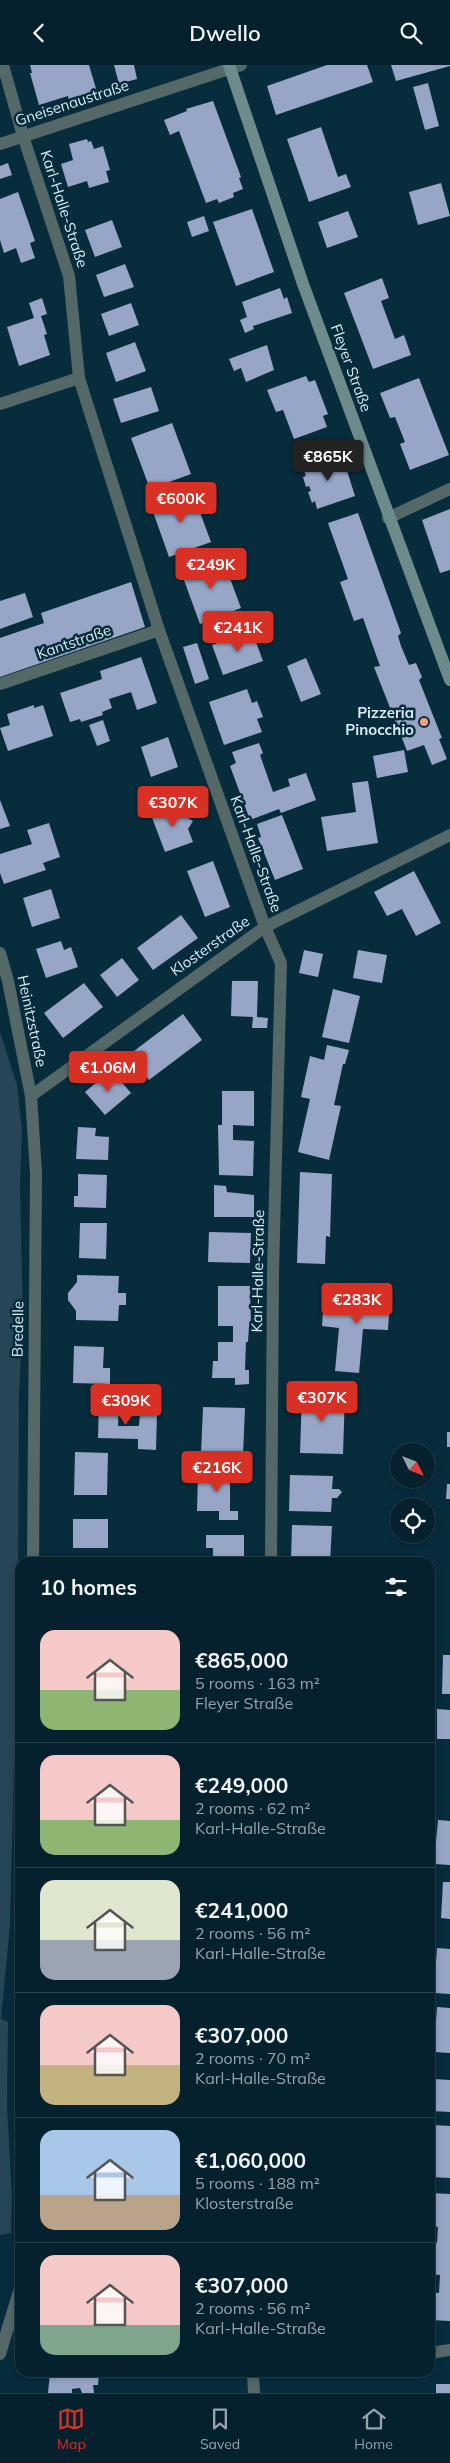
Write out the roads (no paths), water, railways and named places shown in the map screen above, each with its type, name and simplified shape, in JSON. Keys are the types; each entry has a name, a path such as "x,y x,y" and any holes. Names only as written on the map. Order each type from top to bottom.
{"street":[{"name":"Karl-Halle-Straße","path":"3,65 23,136 69,276 78,378 159,630 265,927 281,963 273,1272 271,1557"},
{"name":"Gneisenaustraße","path":"0,144 233,66"},
{"name":"Fleyer Straße","path":"233,66 303,284 388,518 450,680"},
{"path":"0,404 78,378"},
{"path":"388,518 450,489"},
{"name":"Kantstraße","path":"0,684 159,630"},
{"name":"Klosterstraße","path":"31,1096 265,927 450,835"},
{"name":"Heinitzstraße","path":"0,953 8,981 31,1096"},
{"name":"Bredelle","path":"31,1096 36,1173 33,1557"},
{"path":"0,2354 15,2304"},
{"path":"435,2352 450,2350"},
{"path":"254,2393 256,2377"}],"place":[{"name":"Pizzeria Pinocchio","path":"424,722"}]}
